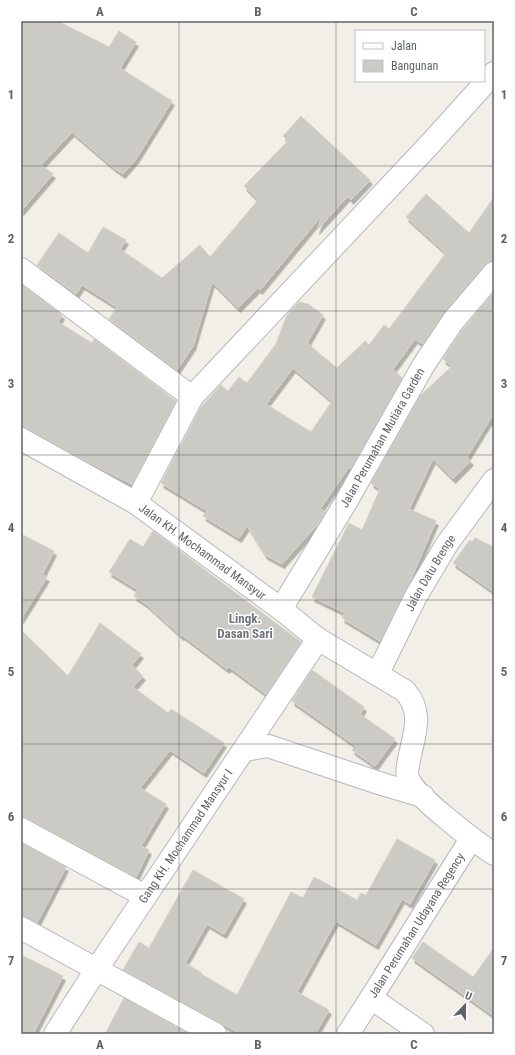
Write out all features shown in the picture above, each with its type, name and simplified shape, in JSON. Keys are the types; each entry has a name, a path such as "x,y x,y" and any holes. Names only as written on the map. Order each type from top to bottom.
{"street":[{"path":"136,502 192,397 430,144 494,72"},
{"path":"21,269 192,397"},
{"name":"Jalan Perumahan Mutiara Garden","path":"281,609 346,502 423,366 453,321 494,273"},
{"name":"Jalan KH. Mochammad Mansyur","path":"21,439 136,502 281,609 318,639 378,673 405,691 414,703 417,718 407,774 412,786 471,839 494,854"},
{"name":"Jalan Datu Brenge","path":"378,673 416,596 447,544 494,480"},
{"name":"Gang KH. Mochammad Mansyur I","path":"55,1034 145,896 318,639"},
{"path":"244,750 268,746 423,796"},
{"path":"21,829 145,896"},
{"name":"Jalan Perumahan Udayana Regency","path":"423,1034 370,998 471,839"},
{"path":"21,928 215,1034"},
{"path":"348,1034 370,998"}],"building":[{"path":"21,21 57,21 109,47 119,31 136,42 120,68 172,101 136,159 123,174 72,132 41,165 53,174 21,211"},
{"path":"301,116 370,180 351,200 348,196 317,230 322,215 260,290 258,288 238,308 212,282 193,346 177,370 109,319 117,307 82,285 76,294 37,265 59,233 88,253 103,227 126,240 120,249 162,278 200,245 210,257 258,200 244,186 288,141 283,136"},
{"path":"426,194 469,233 494,197 494,261 484,265 443,313 423,344 415,339 393,369 402,378 351,469 349,467 320,509 326,512 317,525 282,564 265,555 247,526 239,538 203,516 207,511 161,483 201,407 221,385 228,391 239,377 247,383 276,344 287,315 299,302 308,304 323,315 307,343 337,368 365,341 369,345 384,325 389,329 446,253 406,217","holes":["293,368 332,401 311,432 266,404"]},
{"path":"22,285 62,315 58,322 92,343 94,339 176,401 132,484 84,460 27,428 21,427"},
{"path":"494,292 494,413 467,457 471,461 453,479 433,459 409,509 436,521 410,581 380,641 342,618 345,613 312,597 349,523 362,530 380,489 371,483 420,396 452,366 443,359 463,329"},
{"path":"153,531 301,642 266,694 229,667 227,669 182,635 181,636 146,604 134,596 138,590 109,572 130,539 143,547"},
{"path":"21,534 54,551 42,575 47,577 21,619"},
{"path":"475,538 494,547 494,592 453,563 470,540 472,542"},
{"path":"100,623 141,654 132,665 143,676 133,687 168,713 171,709 224,743 204,773 170,750 140,788 166,804 141,846 149,850 136,877 27,818 21,817 21,630 68,676"},
{"path":"312,670 364,707 360,714 395,739 375,766 352,750 356,746 292,701"},
{"path":"397,839 435,860 410,904 402,899 376,945 336,921 297,992 329,1010 315,1034 241,1034 123,970 139,942 149,948 193,870 244,899 224,934 207,924 185,963 237,995 291,892 303,898 314,877 357,900 361,893 366,895"},
{"path":"21,843 66,867 37,923 21,916"},
{"path":"423,942 473,977 494,948 494,1016 412,958"},
{"path":"21,955 63,976 33,1034 21,1034"},
{"path":"124,998 189,1034 105,1034"}],"district":[{"name":"Lingk. Dasan Sari","path":"245,626"}]}
